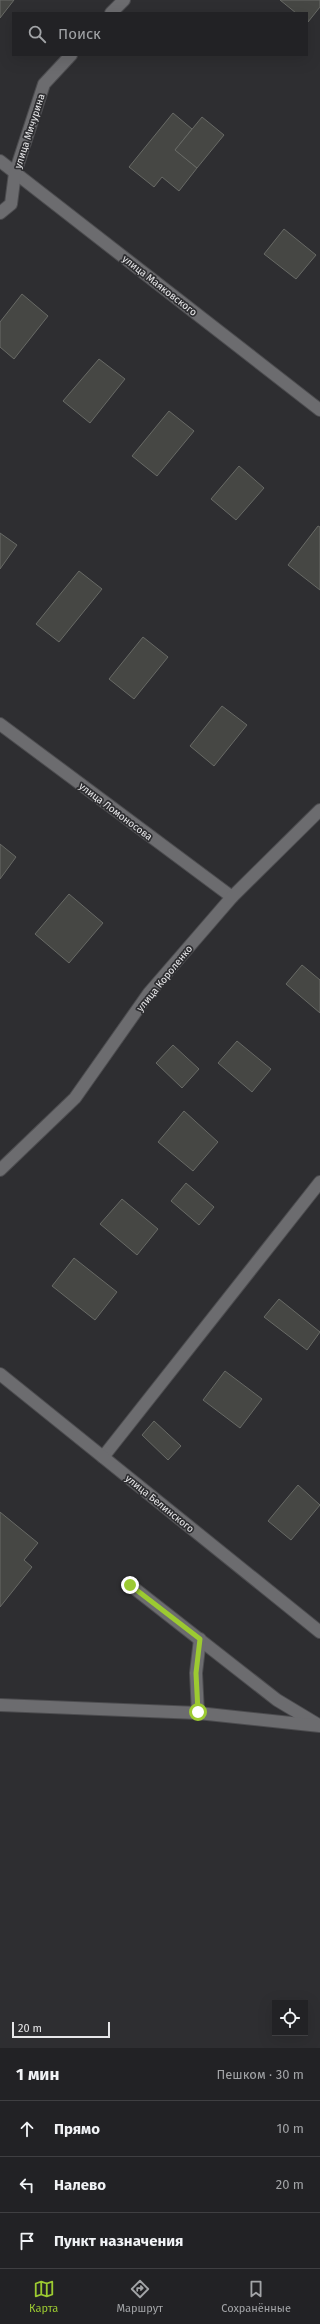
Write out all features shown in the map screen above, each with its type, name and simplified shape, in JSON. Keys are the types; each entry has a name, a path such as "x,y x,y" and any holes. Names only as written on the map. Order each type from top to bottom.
{"street":[{"path":"112,12 124,0"},
{"name":"улица Мичурина","path":"0,213 11,204 15,173 44,84 70,56"},
{"name":"улица Маяковского","path":"0,161 320,410"},
{"name":"улица Ломоносова","path":"0,724 232,897"},
{"name":"улица Короленко","path":"0,1170 75,1098 149,993 232,897 320,810"},
{"path":"103,1457 320,1182"},
{"name":"улица Белинского","path":"0,1374 320,1632"},
{"path":"130,1585 277,1700 320,1726"},
{"path":"198,1712 196,1673 200,1639"},
{"path":"0,1705 198,1712 320,1726"}],"building":[{"path":"0,0 14,0 0,18"},
{"path":"280,0 320,0 320,7 308,22 308,12 295,12"},
{"path":"173,113 192,129 175,150 197,168 179,191 162,177 154,187 129,167"},
{"path":"202,117 224,135 197,168 175,150"},
{"path":"284,229 316,255 296,279 264,254"},
{"path":"22,294 48,316 14,359 0,347 0,322"},
{"path":"99,359 125,379 90,423 63,401"},
{"path":"169,411 194,431 157,476 132,456"},
{"path":"239,466 264,488 236,520 211,499"},
{"path":"318,526 320,527 320,590 288,565"},
{"path":"0,533 17,545 0,569"},
{"path":"79,571 102,589 59,642 36,624"},
{"path":"143,637 168,657 134,699 109,679"},
{"path":"222,706 247,725 214,766 190,746"},
{"path":"0,844 16,857 0,879"},
{"path":"69,894 103,923 69,963 35,934"},
{"path":"302,965 320,980 320,1013 286,984"},
{"path":"237,1041 271,1069 252,1092 218,1063"},
{"path":"173,1045 199,1069 182,1088 156,1063"},
{"path":"184,1111 218,1142 193,1171 158,1142"},
{"path":"186,1183 214,1207 199,1225 171,1201"},
{"path":"122,1199 158,1229 137,1255 100,1224"},
{"path":"74,1258 117,1292 95,1320 52,1286"},
{"path":"279,1299 320,1332 307,1350 264,1317"},
{"path":"225,1371 262,1399 240,1428 203,1400"},
{"path":"154,1421 181,1446 168,1460 142,1435"},
{"path":"298,1485 320,1505 291,1540 268,1521"},
{"path":"0,1512 38,1543 24,1560 32,1567 0,1607"}],"route":[{"path":"130,1585 200,1639 196,1673 198,1712"}]}
